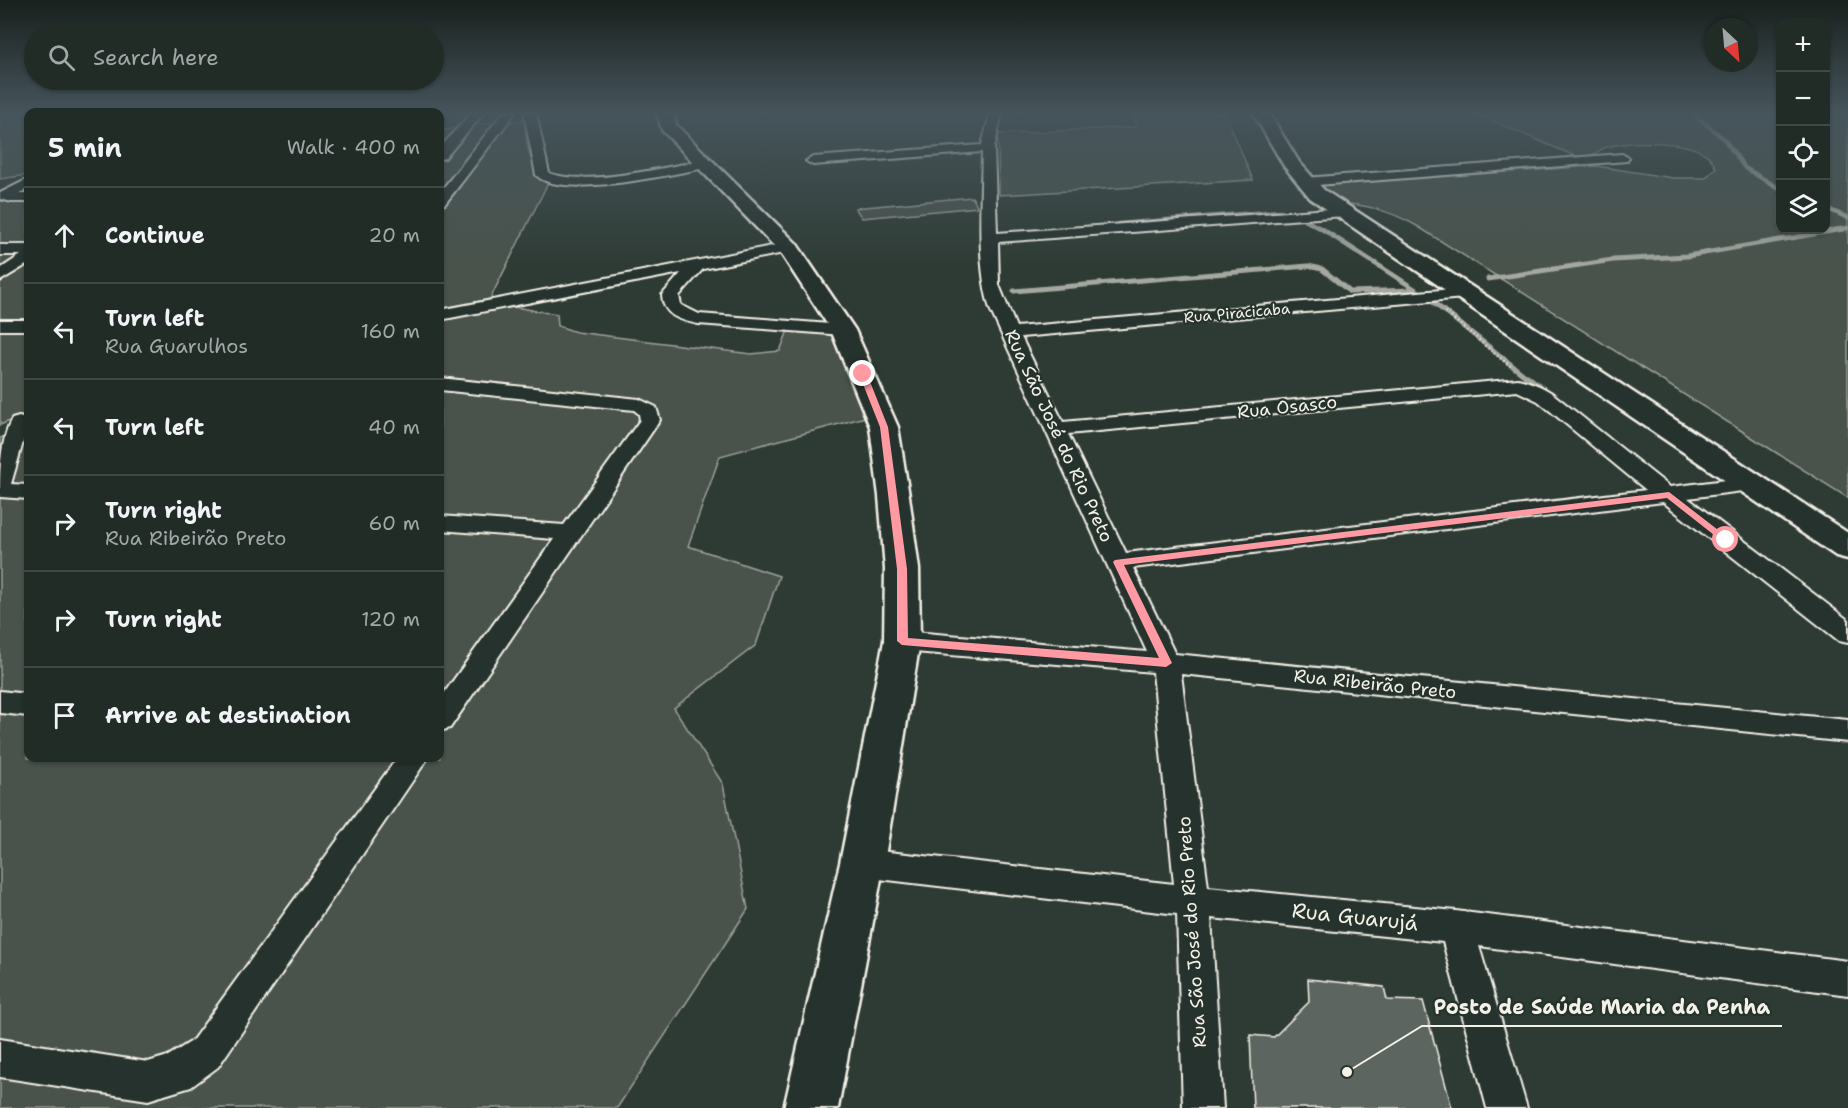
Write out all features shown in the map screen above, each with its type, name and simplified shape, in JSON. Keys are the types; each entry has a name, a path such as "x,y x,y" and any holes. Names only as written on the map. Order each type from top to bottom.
{"main road":[{"path":"706,165 788,248 843,330 884,427 902,569 902,641 862,863 811,1108"},
{"path":"1292,165 1304,182 1344,212 1848,548"}],"street":[{"path":"444,194 467,165"},
{"path":"541,165 543,175 549,180 579,182 700,165"},
{"name":"Rua São José do Rio Preto","path":"988,165 988,238 991,285 1010,333 1166,663 1193,901 1203,1108"},
{"path":"1304,182 1533,165"},
{"path":"24,185 5,196 24,198"},
{"path":"988,238 1344,212"},
{"path":"444,314 788,248"},
{"path":"0,250 24,250"},
{"path":"0,276 24,260"},
{"path":"697,266 670,296 673,308 681,314 699,319 843,330"},
{"name":"Rua Piracicaba","path":"1010,333 1464,293"},
{"path":"444,306 472,309"},
{"path":"0,325 24,325"},
{"path":"444,384 639,405 649,411 650,420 444,714"},
{"name":"Rua Osasco","path":"1056,429 1518,385 1532,389 1545,397 1668,495"},
{"path":"0,485 16,424"},
{"path":"1118,562 1750,484"},
{"path":"0,490 24,492"},
{"path":"1668,495 1848,634"},
{"path":"444,523 570,533"},
{"name":"Rua Ribeirão Preto","path":"902,641 1166,663 1848,731"},
{"path":"0,702 24,705"},
{"path":"0,1058 148,1081 177,1073 205,1054 410,762"},
{"name":"Rua Guarujá","path":"862,863 1193,901 1456,927 1848,978"},
{"path":"1456,927 1507,1108"}],"shaded area":[{"path":"0,165 24,165 24,176 0,179"},
{"path":"444,165 533,165 548,183 490,299 444,308"},
{"path":"999,165 1247,165 1253,180 999,195"},
{"path":"1714,165 1776,165 1776,234 1830,234 1830,165 1848,165 1848,498 1417,226 1376,209 1333,203 1320,185 1596,166 1673,178 1705,178 1716,168"},
{"path":"24,193 24,415 0,425 0,197"},
{"path":"972,197 978,207 862,218 855,208"},
{"path":"507,306 557,314 558,326 576,332 751,354 780,351 789,328 839,336 869,416 720,456 688,546 779,576 756,645 674,708 723,784 748,909 617,1108 0,1108 0,438 24,429 24,762 444,762 444,318"}],"building":[{"path":"1308,979 1384,987 1387,1000 1423,1001 1452,1108 1253,1108 1250,1035 1274,1037 1309,1002"}],"waterway":[{"path":"1743,165 1776,187"},
{"path":"1830,210 1848,218"},
{"path":"1118,224 1280,211 1293,214 1324,230"},
{"path":"1834,230 1848,228"},
{"path":"1322,229 1424,295 1529,379"},
{"path":"1488,279 1613,260 1687,256 1843,229"},
{"path":"1014,291 1308,266 1322,269 1350,292 1414,290"},
{"path":"1527,377 1546,392"}],"place":[{"name":"Posto de Saúde Maria da Penha","path":"1347,1072"}],"route":[{"path":"863,374 884,427 902,569 902,641 1166,663 1118,562 1669,495 1726,540"}]}
